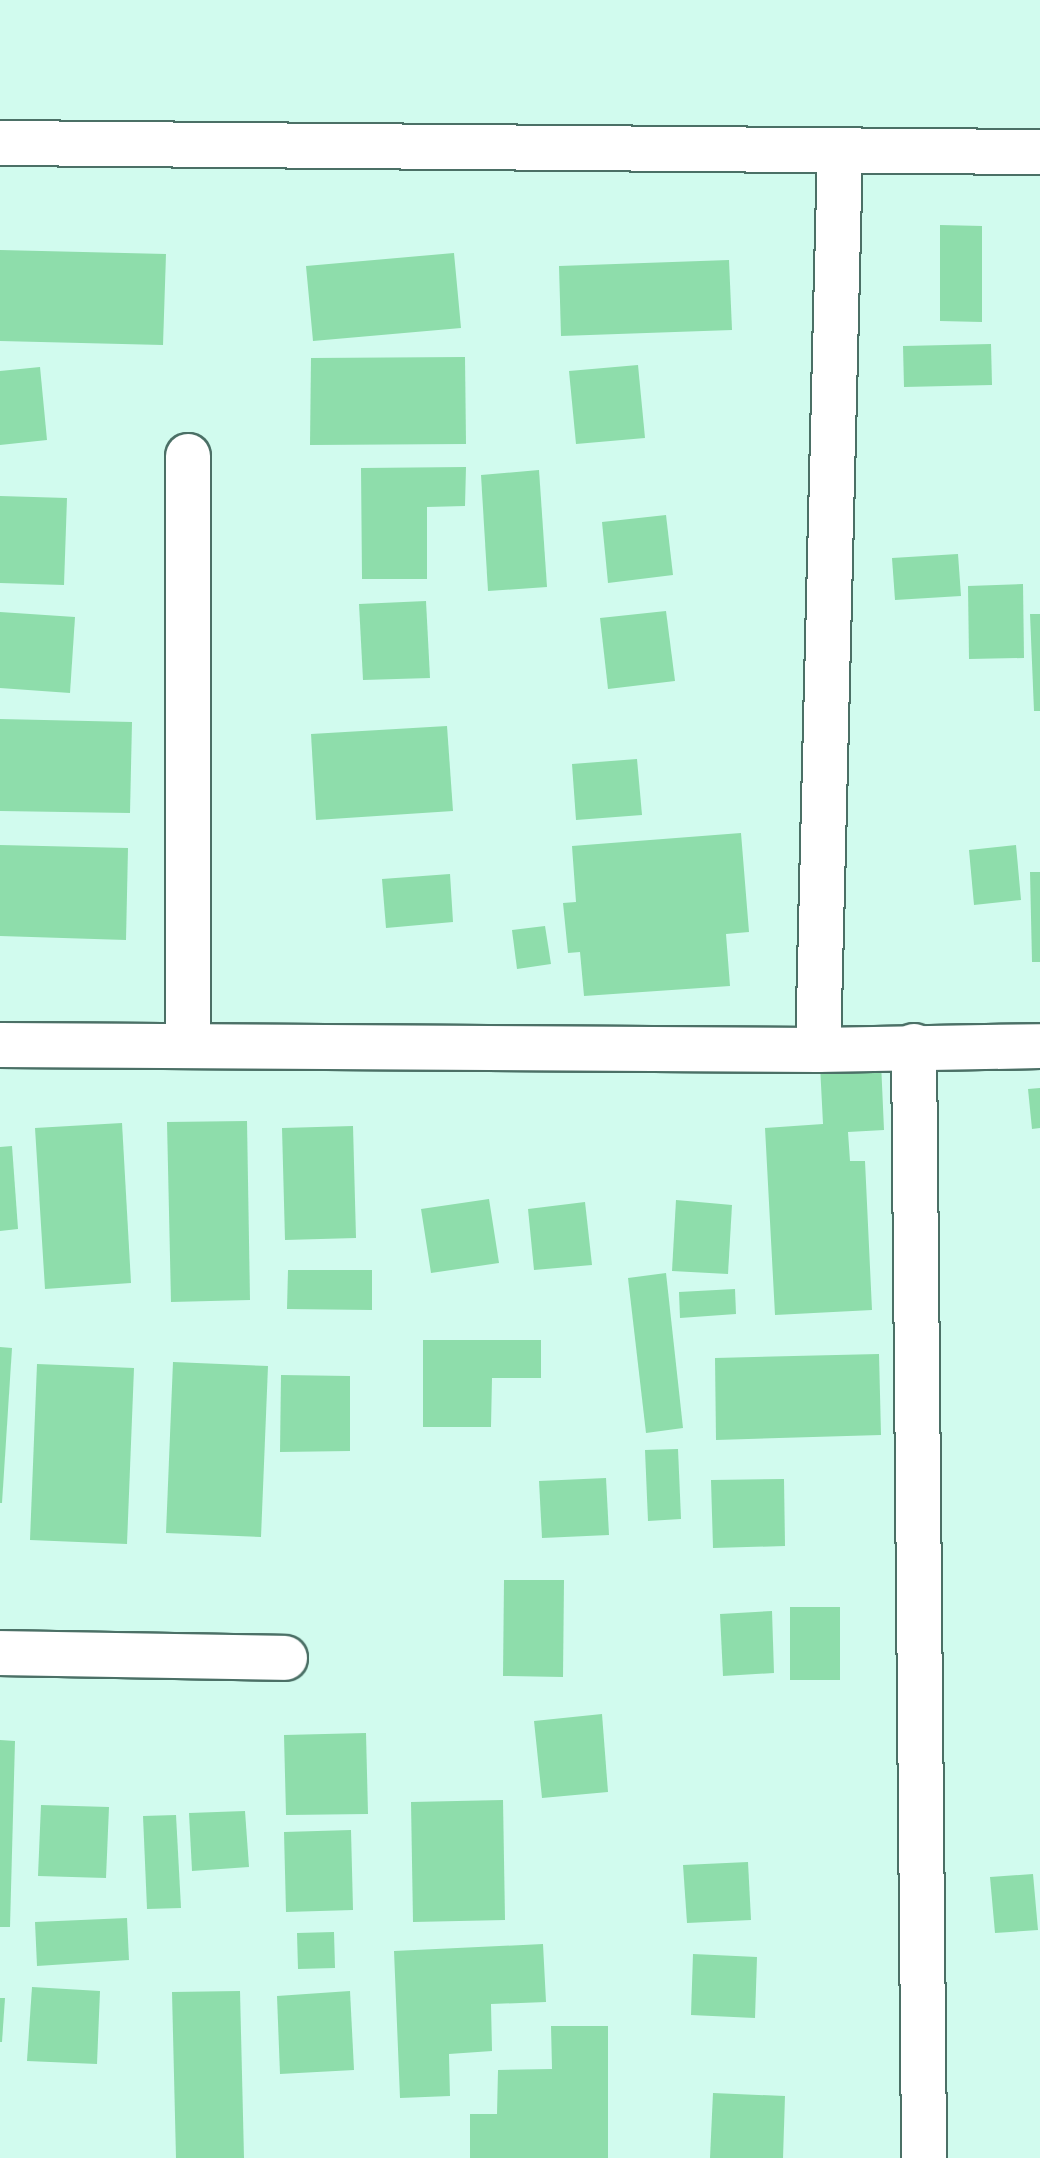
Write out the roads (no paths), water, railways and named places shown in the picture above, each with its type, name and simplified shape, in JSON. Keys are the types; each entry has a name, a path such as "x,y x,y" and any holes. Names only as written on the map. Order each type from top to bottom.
{"street":[{"path":"0,143 1040,152"},
{"path":"818,1050 840,152"},
{"path":"188,456 188,1045"},
{"path":"0,1045 818,1050 1040,1046"},
{"path":"914,1046 924,2158"},
{"path":"0,1653 285,1658"}]}
